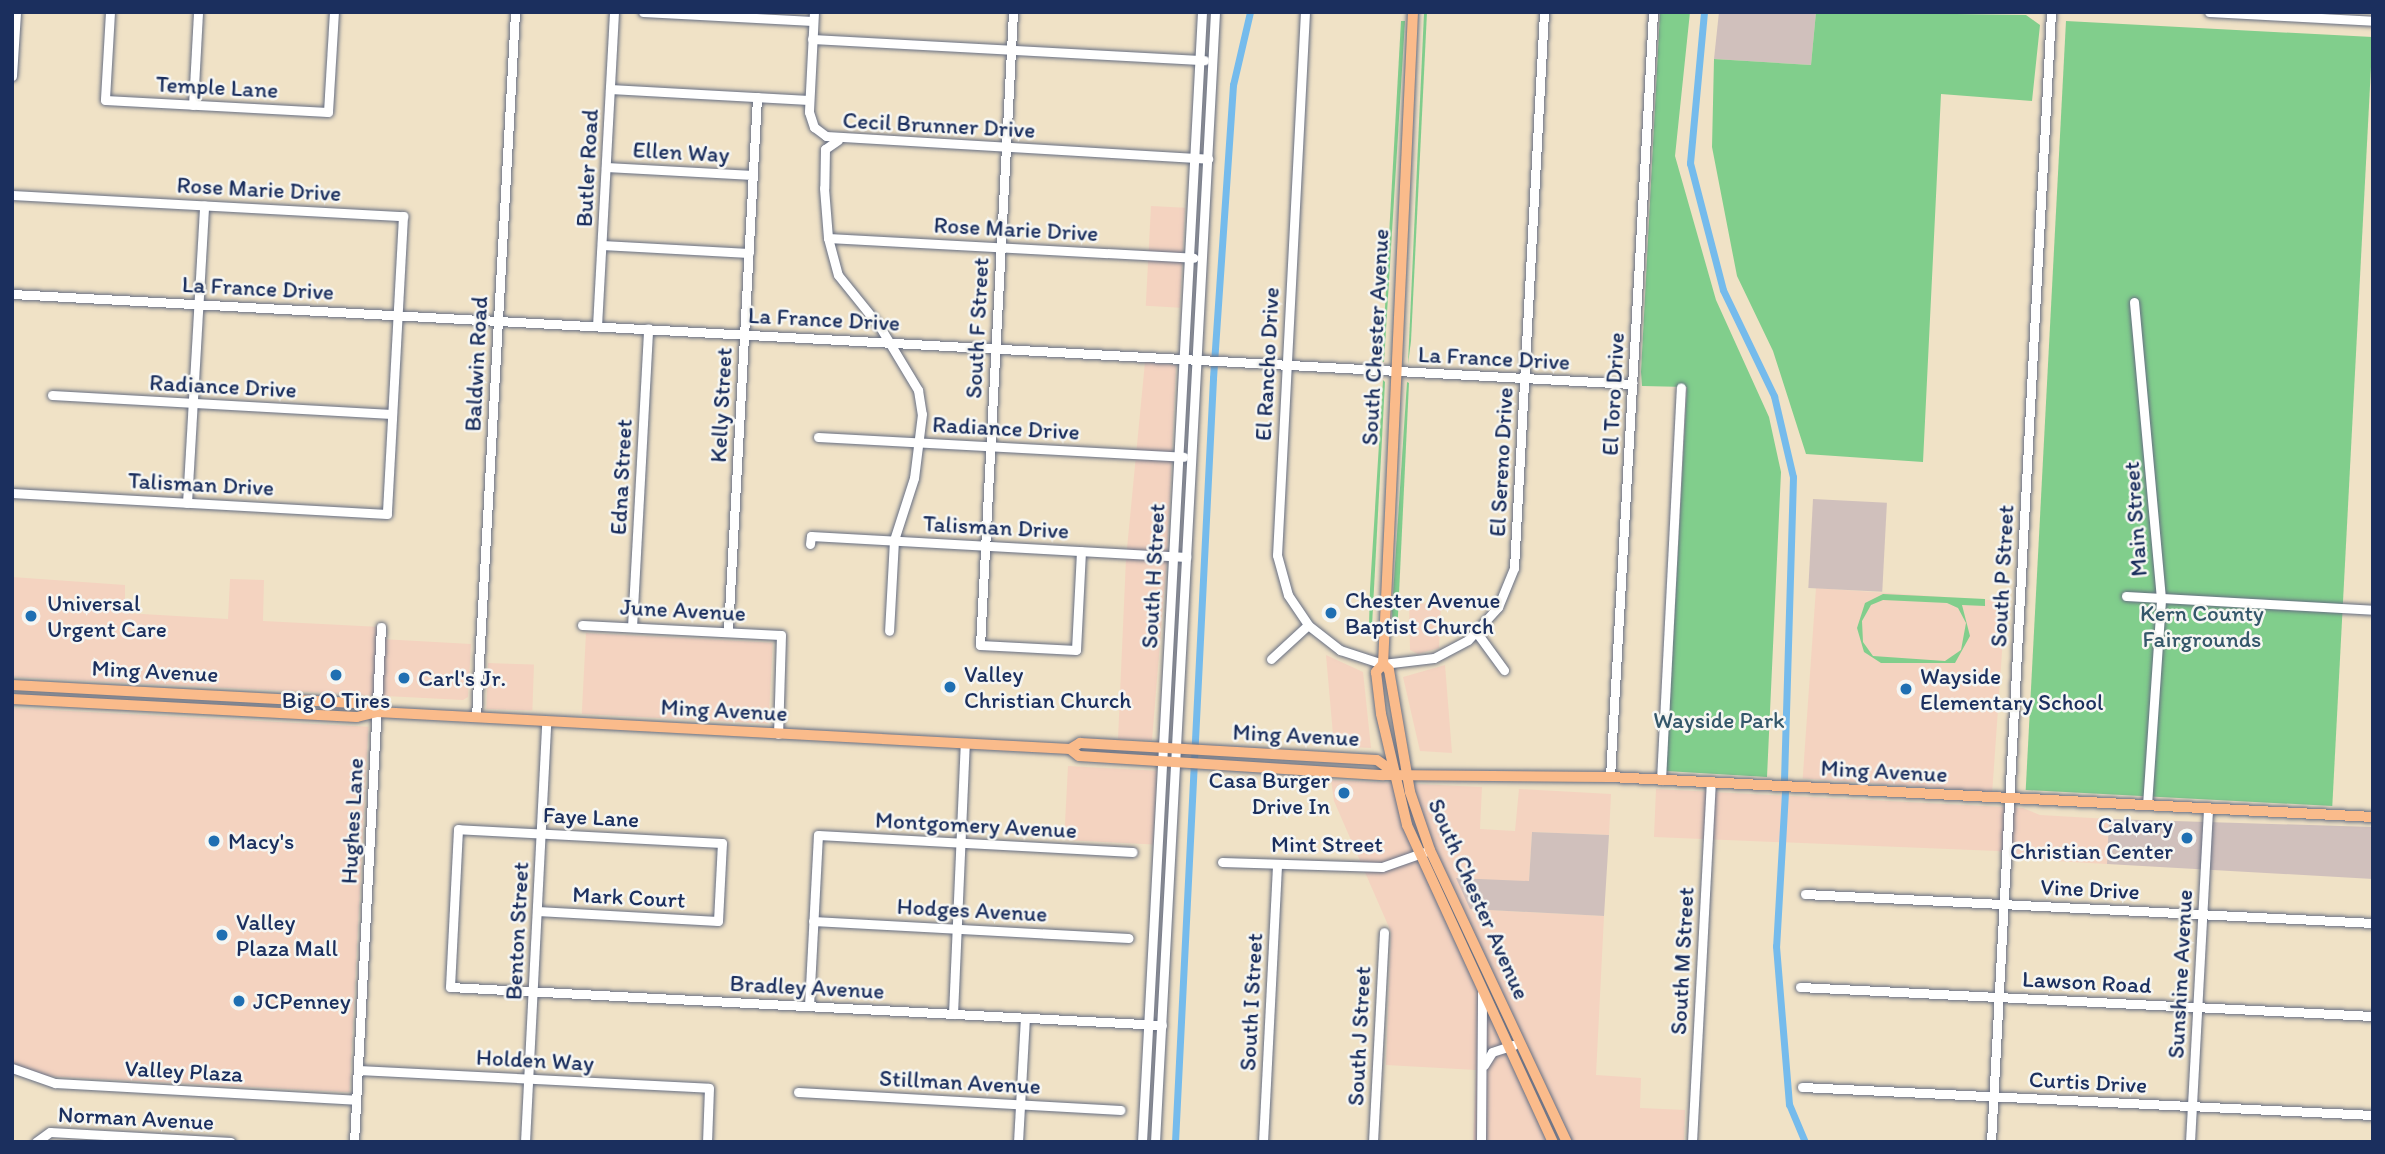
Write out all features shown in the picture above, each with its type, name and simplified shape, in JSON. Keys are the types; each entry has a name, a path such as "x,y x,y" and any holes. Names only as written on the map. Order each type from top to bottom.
{"main road":[{"name":"South Chester Avenue","path":"1413,12 1394,372 1383,664 1376,672 1392,771 1418,855 1553,1142"},
{"name":"South Chester Avenue","path":"1383,664 1389,670 1405,772 1430,850 1567,1142"},
{"name":"Ming Avenue","path":"12,685 359,703 377,712"},
{"path":"86,703 117,697 123,690"},
{"path":"237,711 268,707 274,698"},
{"name":"Ming Avenue","path":"12,699 357,717 377,712 1070,749 1080,743 1377,761 1392,771 1405,772 1611,777 2373,817"},
{"name":"Ming Avenue","path":"1070,749 1079,756 1179,763 1384,775 1392,771"}],"street":[{"path":"12,76 16,12"},
{"name":"Temple Lane","path":"110,12 105,100 328,112 334,12"},
{"path":"193,105 198,12"},
{"name":"Baldwin Road","path":"476,718 515,12"},
{"name":"Butler Road","path":"597,326 614,12"},
{"path":"610,89 809,100 813,17 643,12"},
{"name":"South F Street","path":"1013,12 980,645 1076,650 1081,551"},
{"name":"South H Street","path":"1142,1142 1202,12"},
{"name":"South H Street","path":"1155,1142 1179,763 1186,557 1215,12"},
{"name":"El Rancho Drive","path":"1305,12 1277,555 1288,595 1308,625 1340,650 1383,664"},
{"name":"El Sereno Drive","path":"1383,664 1434,658 1477,633 1498,607 1514,568 1544,12"},
{"name":"El Toro Drive","path":"1611,777 1653,12"},
{"name":"South P Street","path":"1991,1142 2051,12"},
{"path":"2209,12 2373,21"},
{"path":"812,39 1212,60"},
{"name":"Kelly Street","path":"728,631 757,97"},
{"name":"Cecil Brunner Drive","path":"809,100 814,127 838,139 1208,159"},
{"path":"838,139 825,149 828,238 838,275 888,341 918,390 919,442 914,478 894,540 889,631"},
{"name":"Ellen Way","path":"606,167 753,175"},
{"name":"Rose Marie Drive","path":"12,195 404,216 398,315"},
{"path":"187,503 204,205"},
{"name":"Rose Marie Drive","path":"828,238 1202,258"},
{"path":"602,245 749,253"},
{"name":"La France Drive","path":"12,294 1183,357 1197,361 1286,367 1633,384"},
{"name":"Main Street","path":"2134,302 2161,600 2147,805"},
{"path":"391,414 398,315"},
{"name":"Edna Street","path":"632,627 648,328"},
{"path":"1661,780 1681,388"},
{"name":"Radiance Drive","path":"52,396 391,414"},
{"name":"Talisman Drive","path":"12,493 387,514 391,414"},
{"name":"Radiance Drive","path":"818,437 1191,457"},
{"name":"Talisman Drive","path":"810,544 811,536 1186,557"},
{"path":"2126,596 2373,610"},
{"path":"1171,604 1178,615 1182,651"},
{"name":"June Avenue","path":"582,625 781,635 778,734"},
{"path":"1270,659 1308,625"},
{"name":"Hughes Lane","path":"354,1142 381,627"},
{"path":"1477,633 1504,670"},
{"name":"Benton Street","path":"525,1142 546,722"},
{"path":"953,1014 965,744"},
{"name":"South M Street","path":"1692,1142 1711,783"},
{"name":"Sunshine Avenue","path":"2190,1142 2207,808"},
{"name":"Faye Lane","path":"450,987 458,829 722,843 718,921"},
{"name":"Montgomery Avenue","path":"813,921 818,835 1133,852"},
{"name":"Mint Street","path":"1222,862 1382,867 1430,850"},
{"name":"South I Street","path":"1263,1142 1277,864"},
{"name":"Vine Drive","path":"1805,894 2373,923"},
{"name":"Mark Court","path":"537,911 718,921"},
{"path":"808,1006 813,921"},
{"name":"Hodges Avenue","path":"813,921 1129,938"},
{"name":"South J Street","path":"1373,1142 1384,932"},
{"name":"Lawson Road","path":"1800,986 2373,1016"},
{"name":"Bradley Avenue","path":"450,987 1162,1025"},
{"path":"1481,1142 1482,993"},
{"path":"1018,1142 1025,1018"},
{"path":"1481,1073 1486,1059 1520,1043"},
{"name":"Valley Plaza","path":"12,1068 55,1083 356,1100"},
{"name":"Holden Way","path":"358,1070 709,1088 706,1142"},
{"name":"Curtis Drive","path":"1802,1087 2373,1115"},
{"name":"Stillman Avenue","path":"798,1092 1120,1110"},
{"name":"Norman Avenue","path":"38,1139 50,1132 231,1142"}],"shaded area":[{"path":"1719,12 1816,12 1811,65 1714,59"},
{"path":"1151,206 1185,208 1180,308 1146,306"},
{"path":"1145,362 1176,365 1167,558 1152,740 1118,739 1126,559"},
{"path":"1813,499 1887,503 1882,592 1808,588"},
{"path":"12,577 125,585 125,613 228,619 230,579 264,580 263,621 381,627 381,639 471,644 468,697 463,700 12,677"},
{"name":"Wayside Elementary School","path":"1816,588 2006,601 1992,792 1803,779"},
{"path":"1409,603 1441,604 1439,648 1418,654 1410,650"},
{"path":"586,633 773,643 769,724 582,714"},
{"path":"1326,655 1363,672 1371,748 1334,746"},
{"path":"488,663 534,665 532,711 486,709"},
{"path":"1445,665 1452,753 1420,751 1403,677"},
{"path":"12,708 369,727 349,1092 12,1075"},
{"path":"1068,766 1157,771 1153,845 1064,840"},
{"path":"1331,780 1482,787 1480,829 1515,831 1519,789 1611,794 1609,835 1532,832 1529,882 1457,878 1471,909 1604,916 1596,1075 1641,1078 1640,1108 1685,1110 1684,1142 1473,1142 1476,1070 1386,1065 1391,932 1334,801"},
{"path":"1656,789 2023,808 2040,815 2109,819 2107,864 2038,860 1997,851 1654,837"},
{"path":"2109,819 2373,827 2373,879 2107,864"},
{"path":"1532,832 1609,835 1604,916 1470,909 1456,878 1529,881"}],"green space":[{"path":"1427,12 1411,341 1408,364 1424,13"},
{"name":"Wayside Park","path":"1660,12 1690,12 1675,156 1716,300 1769,417 1781,472 1767,777 1666,771 1687,387 1642,386"},
{"path":"1816,12 2026,15 2040,25 2032,101 1941,94 1923,462 1806,454 1773,351 1737,276 1712,147 1714,59 1811,65"},
{"path":"1401,21 1405,21 1384,362 1382,361"},
{"name":"Kern County Fairgrounds","path":"2066,21 2373,37 2332,806 2026,790"},
{"path":"1383,380 1372,626 1369,626 1370,589"},
{"path":"1407,382 1397,636 1393,635 1392,610"},
{"path":"1883,594 1985,599 1985,606 1962,605 1970,636 1955,663 1881,663 1864,652 1857,628 1865,603","holes":["1883,600 1947,603 1958,608 1966,623 1961,650 1945,661 1873,656 1863,642 1862,621 1871,605"]}],"waterway":[{"path":"1175,1142 1213,378 1233,85 1250,12"},
{"path":"1704,12 1690,163 1723,290 1774,396 1793,477 1784,781"},
{"path":"1785,792 1776,946 1789,1104 1805,1142"}],"place":[{"name":"Chester Avenue Baptist Church","path":"1331,613"},
{"name":"Universal Urgent Care","path":"31,616"},
{"name":"Big O Tires","path":"336,675"},
{"name":"Carl's Jr.","path":"404,678"},
{"name":"Valley Christian Church","path":"950,687"},
{"name":"Wayside Elementary School","path":"1906,689"},
{"name":"Casa Burger Drive In","path":"1344,793"},
{"name":"Calvary Christian Center","path":"2187,838"},
{"name":"Macy's","path":"214,841"},
{"name":"Valley Plaza Mall","path":"222,935"},
{"name":"JCPenney","path":"239,1001"}]}
